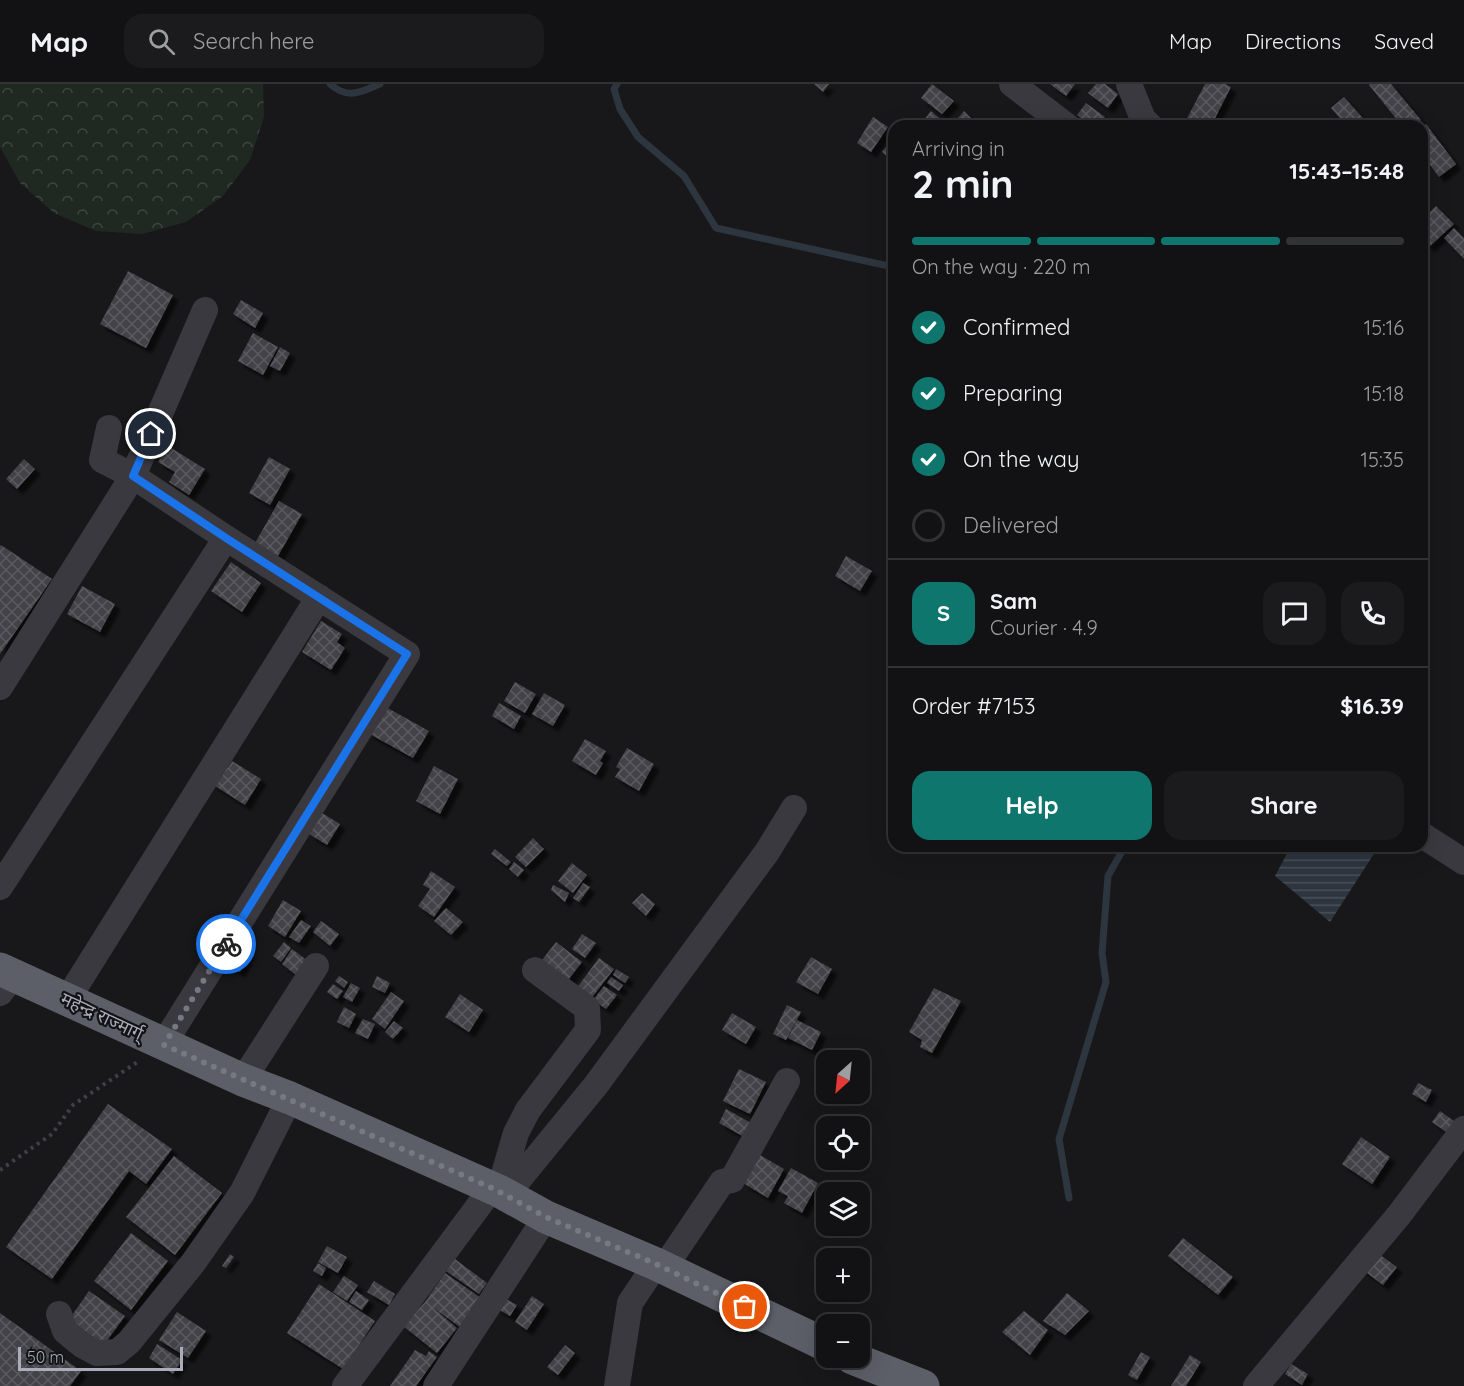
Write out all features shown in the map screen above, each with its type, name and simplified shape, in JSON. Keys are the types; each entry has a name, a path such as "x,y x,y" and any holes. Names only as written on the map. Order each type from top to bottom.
{"highway":[{"name":"महेन्द्र राज्मार्ग्","path":"5,979 67,999 164,1045 499,1191 546,1217 660,1266 816,1340"},
{"path":"870,1365 922,1386"}],"street":[{"path":"1012,84 1059,120"},
{"path":"1129,84 1144,120"},
{"path":"0,687 133,476 205,310"},
{"path":"109,428 102,460 133,476 407,654 164,1045"},
{"path":"0,887 226,538"},
{"path":"67,999 319,597"},
{"path":"345,1386 499,1191 596,1086 767,852 794,808"},
{"path":"1428,839 1464,862"},
{"path":"243,1080 316,966"},
{"path":"499,1191 516,1133 528,1110 588,1030 587,1008 535,970"},
{"path":"617,1386 630,1304 722,1182 732,1180 787,1081"},
{"path":"59,1314 65,1331 82,1345 98,1353 117,1352 129,1342 193,1263 242,1193 290,1098"},
{"path":"1256,1386 1398,1215 1464,1130"},
{"path":"436,1386 546,1217"}],"path":[{"path":"0,1170 52,1134 73,1105 164,1045"}],"green space":[{"path":"0,84 263,84 264,117 250,160 223,196 186,222 142,234 96,231 54,213 20,183 0,147"}],"shaded area":[{"path":"1288,852 1375,852 1330,922 1275,876"}],"building":[{"path":"814,84 829,84 823,92"},
{"path":"932,84 954,101 942,114 921,98"},
{"path":"1050,84 1075,84 1066,96"},
{"path":"1096,84 1105,84 1118,94 1108,108 1088,93"},
{"path":"1205,84 1225,84 1231,87 1214,120 1186,120"},
{"path":"1391,84 1421,120 1397,120 1369,85"},
{"path":"1344,97 1365,120 1342,120 1331,108"},
{"path":"1086,103 1105,117 1103,120 1083,120 1077,115"},
{"path":"931,111 941,120 924,120"},
{"path":"964,111 973,120 956,120"},
{"path":"873,117 888,127 871,152 857,143"},
{"path":"1428,127 1456,164 1439,177 1428,162"},
{"path":"888,144 888,157 882,152"},
{"path":"1436,206 1454,224 1429,247 1428,246 1428,214"},
{"path":"1454,228 1464,238 1464,259 1444,238"},
{"path":"128,271 173,295 146,348 100,324"},
{"path":"241,300 263,313 255,328 233,314"},
{"path":"253,333 278,347 263,375 238,361"},
{"path":"280,347 290,353 280,371 270,366"},
{"path":"168,446 205,469 189,495 169,482 175,472 158,462"},
{"path":"269,457 290,469 270,505 249,493"},
{"path":"24,459 35,469 17,489 6,479"},
{"path":"279,501 302,514 278,556 255,543"},
{"path":"0,546 52,579 0,654"},
{"path":"846,556 872,571 860,591 835,576"},
{"path":"231,562 261,583 242,612 211,591"},
{"path":"82,586 115,604 100,632 67,614"},
{"path":"321,621 342,634 337,642 345,648 331,670 302,652"},
{"path":"515,682 536,694 525,713 504,701"},
{"path":"544,693 565,705 553,726 532,714"},
{"path":"499,703 521,716 514,729 492,716"},
{"path":"384,706 429,731 413,758 368,733"},
{"path":"585,739 606,751 600,761 603,763 596,775 572,761"},
{"path":"627,748 654,764 639,791 615,777 620,769 616,767"},
{"path":"232,761 261,779 245,805 212,784 224,765 228,768"},
{"path":"434,766 458,779 440,814 416,801"},
{"path":"322,813 340,824 327,845 309,834"},
{"path":"533,838 544,849 526,867 515,857"},
{"path":"495,849 511,862 507,866 491,854"},
{"path":"514,862 524,870 518,877 509,869"},
{"path":"572,863 587,875 573,893 558,881"},
{"path":"431,871 455,887 434,917 418,906 430,889 423,885"},
{"path":"583,883 590,887 579,902 573,898"},
{"path":"553,885 569,893 565,902 551,890"},
{"path":"642,893 655,904 646,916 632,903"},
{"path":"283,900 301,911 285,937 268,926"},
{"path":"446,908 463,922 451,935 434,921"},
{"path":"301,920 311,926 299,943 289,937"},
{"path":"321,921 339,934 330,946 313,932"},
{"path":"582,934 596,943 585,958 572,949"},
{"path":"284,942 291,948 281,962 273,956"},
{"path":"556,942 582,962 568,980 542,960"},
{"path":"234,945 249,952 240,972 225,964"},
{"path":"292,949 312,964 301,979 282,964"},
{"path":"811,957 832,969 818,994 796,982"},
{"path":"599,958 614,969 590,1000 576,989"},
{"path":"616,969 629,977 625,983 613,975"},
{"path":"339,976 348,982 344,988 335,981"},
{"path":"377,976 390,983 385,993 372,987"},
{"path":"611,977 623,985 619,991 607,983"},
{"path":"351,983 360,988 352,1002 343,997"},
{"path":"333,984 343,991 337,999 327,992"},
{"path":"604,986 617,995 606,1009 593,1000"},
{"path":"934,988 961,1001 932,1053 920,1047 922,1040 909,1032"},
{"path":"391,992 404,1001 385,1029 372,1019"},
{"path":"460,994 483,1010 469,1032 445,1017"},
{"path":"787,1005 801,1012 786,1040 773,1034"},
{"path":"344,1007 356,1014 349,1028 337,1022"},
{"path":"732,1013 756,1027 746,1044 722,1030"},
{"path":"363,1019 375,1024 368,1039 355,1033"},
{"path":"797,1020 821,1032 812,1050 788,1038"},
{"path":"394,1021 403,1028 393,1039 385,1032"},
{"path":"739,1069 766,1082 750,1114 723,1101"},
{"path":"1418,1083 1432,1090 1426,1102 1412,1094"},
{"path":"108,1104 172,1149 146,1184 129,1171 52,1279 6,1247"},
{"path":"726,1109 753,1124 746,1138 719,1123"},
{"path":"1440,1111 1457,1123 1449,1134 1432,1122"},
{"path":"1361,1137 1390,1157 1372,1184 1342,1164"},
{"path":"760,1155 784,1169 768,1198 743,1183"},
{"path":"174,1156 222,1193 175,1255 126,1217"},
{"path":"791,1168 816,1182 802,1213 784,1203 788,1196 778,1191"},
{"path":"131,1233 168,1261 131,1310 94,1281"},
{"path":"1183,1238 1233,1277 1218,1295 1168,1256"},
{"path":"327,1246 347,1257 338,1273 318,1262"},
{"path":"1372,1249 1397,1267 1383,1285 1359,1267"},
{"path":"230,1254 234,1257 226,1268 222,1266"},
{"path":"455,1259 487,1283 479,1294 446,1271"},
{"path":"318,1263 326,1268 322,1276 313,1271"},
{"path":"445,1273 481,1298 460,1327 432,1307 457,1328 437,1353 403,1326 425,1302"},
{"path":"344,1276 358,1285 347,1301 333,1292"},
{"path":"374,1281 395,1294 389,1305 367,1292"},
{"path":"319,1284 375,1321 343,1369 287,1333"},
{"path":"89,1291 125,1316 103,1346 68,1321"},
{"path":"356,1291 369,1300 362,1310 349,1302"},
{"path":"1067,1293 1089,1311 1065,1335 1043,1321"},
{"path":"532,1296 544,1304 527,1330 515,1322"},
{"path":"502,1297 517,1305 510,1316 496,1308"},
{"path":"1024,1311 1048,1330 1030,1355 1002,1332"},
{"path":"177,1312 206,1331 188,1358 159,1340"},
{"path":"0,1313 81,1371 70,1386 0,1386"},
{"path":"157,1344 182,1360 173,1374 149,1358"},
{"path":"565,1345 575,1353 558,1375 547,1367"},
{"path":"415,1350 426,1356 429,1351 437,1357 416,1386 390,1386"},
{"path":"1141,1352 1150,1357 1137,1380 1128,1375"},
{"path":"1190,1355 1201,1362 1186,1386 1171,1386"},
{"path":"1291,1364 1308,1374 1302,1385 1285,1374"}],"waterway":[{"path":"330,84 348,93 360,92 380,84"},
{"path":"617,84 614,89 620,109 638,137 684,176 716,228 888,265"},
{"path":"1069,1198 1059,1139 1106,982 1102,953 1108,876 1122,852"}],"way so far":[{"path":"226,944 164,1045 492,1188 546,1217 656,1264 745,1307"}],"route":[{"path":"151,434 133,476 407,654 226,944"}]}
